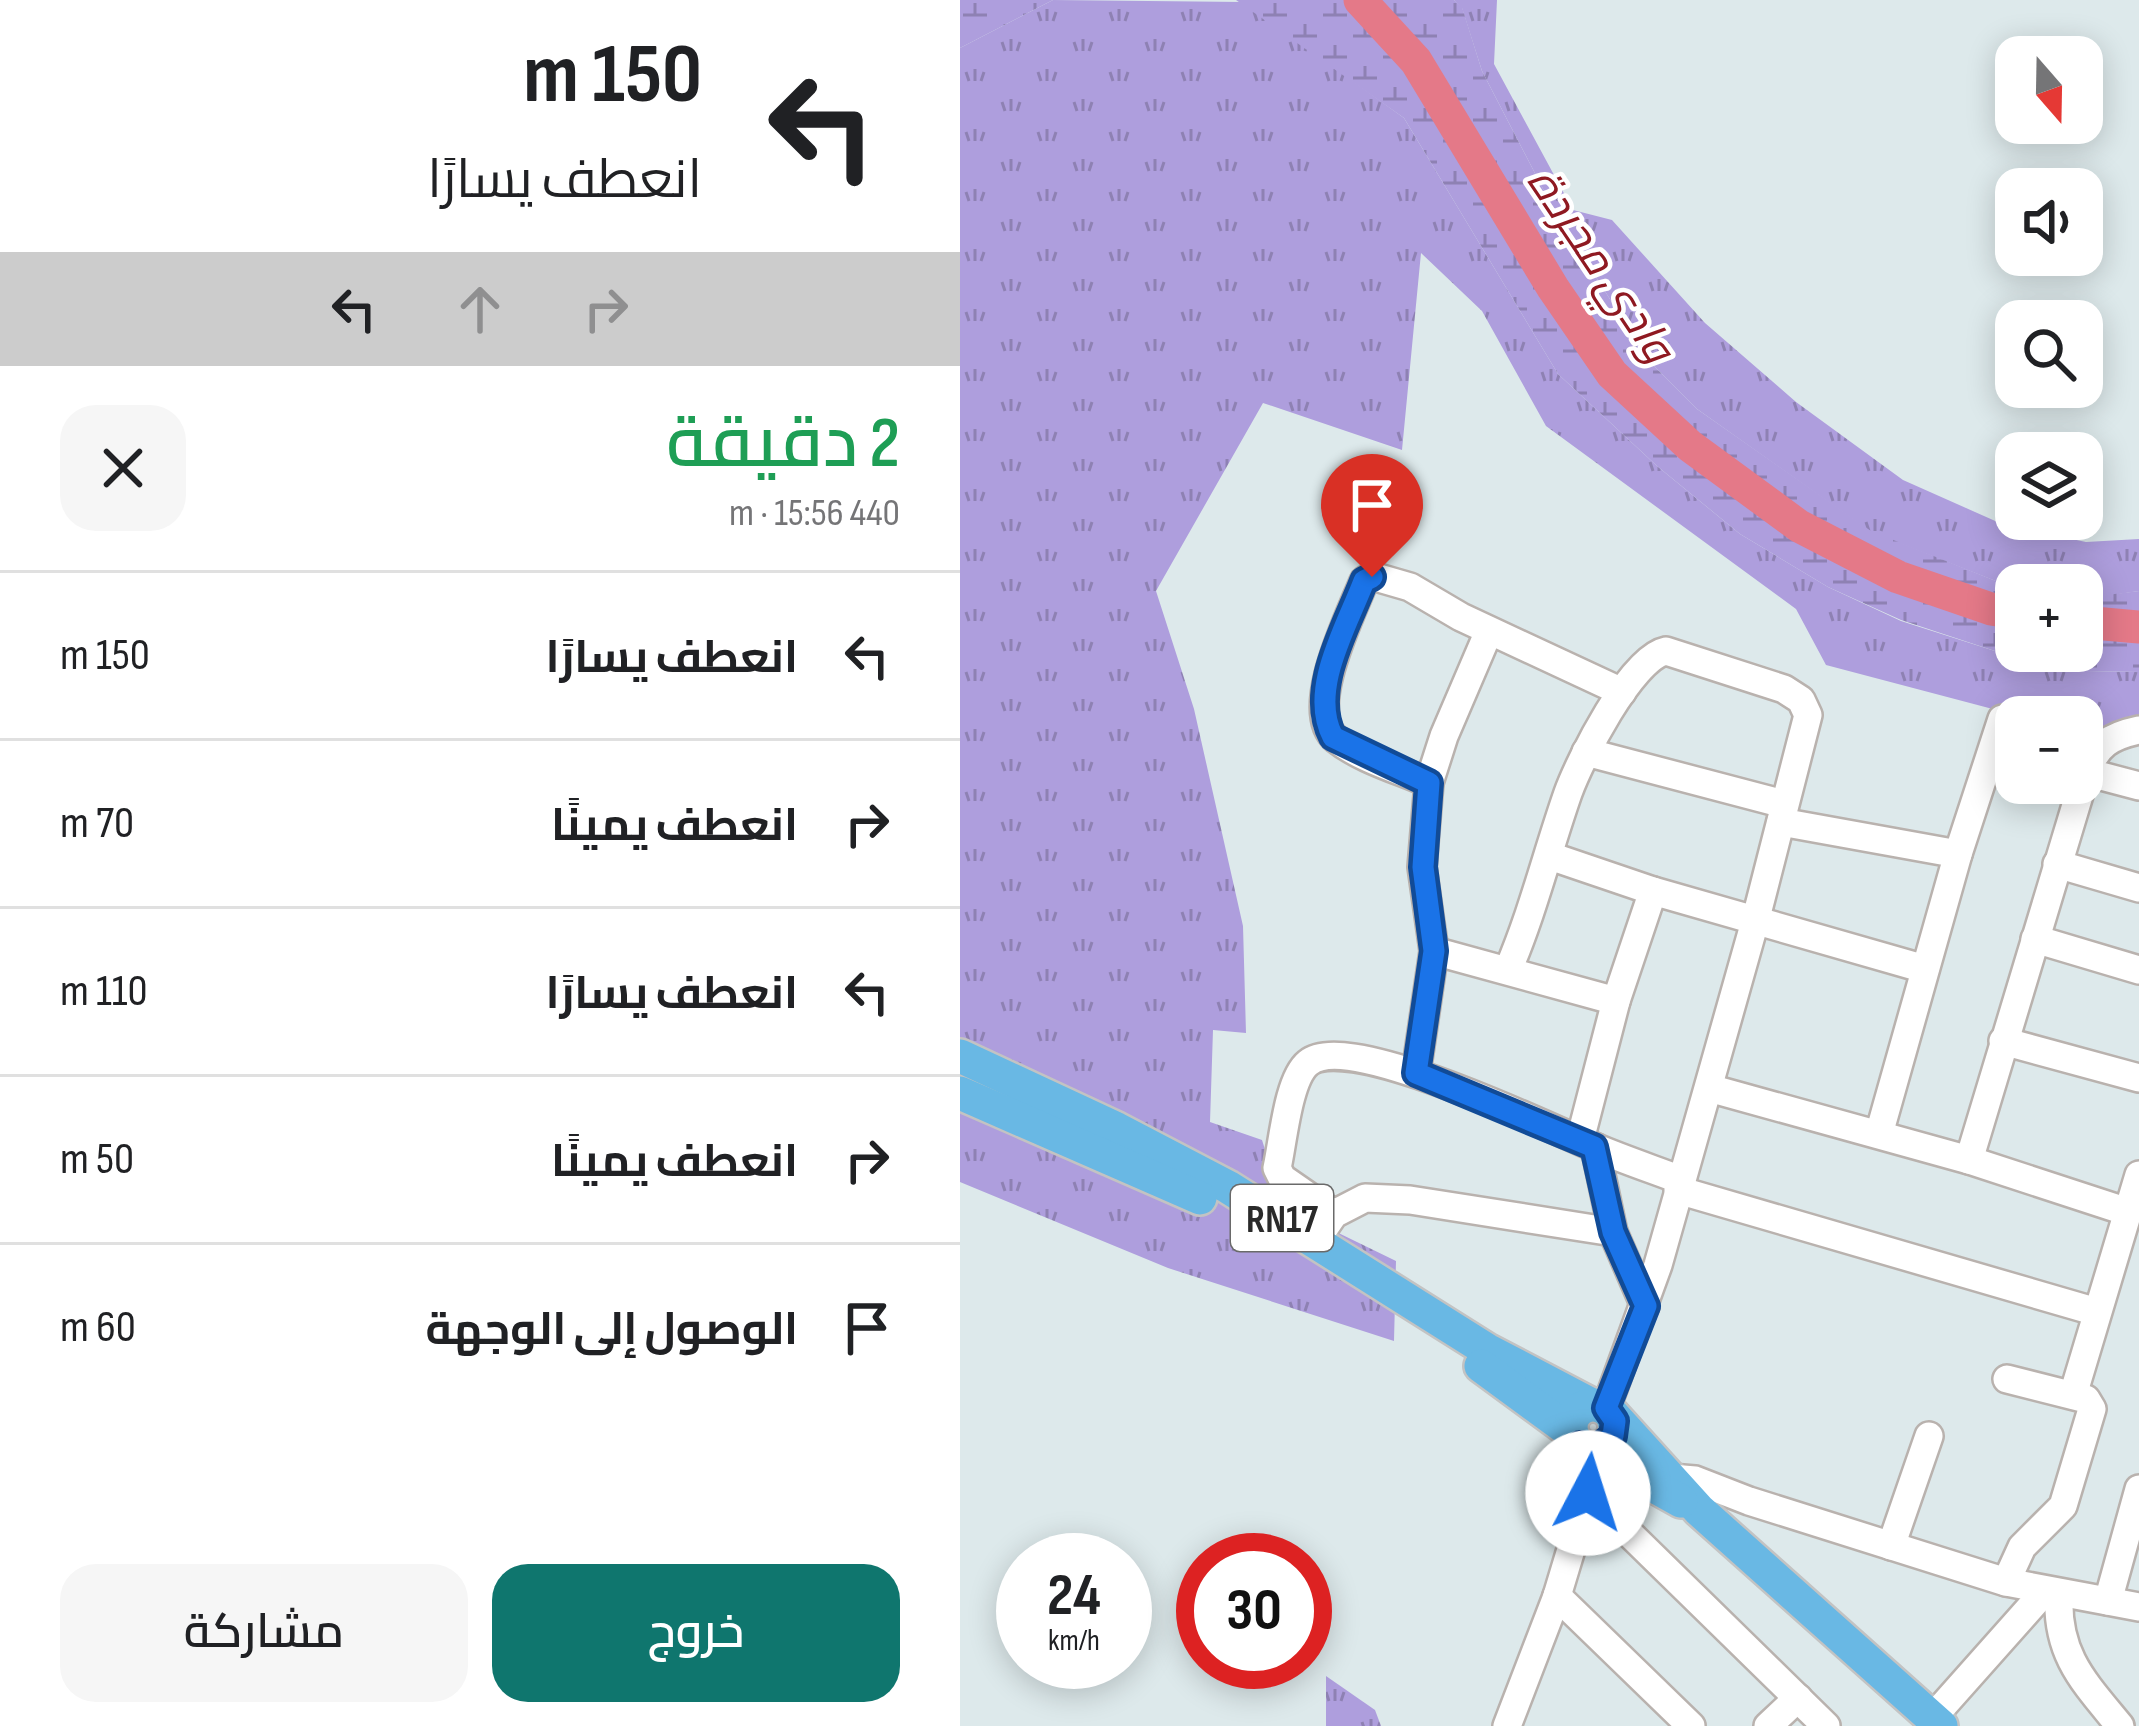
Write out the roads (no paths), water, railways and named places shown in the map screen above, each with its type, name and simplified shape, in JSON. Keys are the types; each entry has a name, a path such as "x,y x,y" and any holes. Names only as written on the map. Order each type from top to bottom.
{"main road":[{"name":"RN17","path":"960,1056 1118,1129 1228,1187 1325,1227 1699,1510 1937,1722"},
{"name":"RN17","path":"960,1093 1172,1184 1272,1236 1483,1367 1591,1426"}],"street":[{"path":"1429,783 1333,737 1324,712 1326,684 1341,639 1364,581 1372,577 1410,587 1489,631 1622,692"},
{"path":"1416,1073 1434,951 1423,867 1429,783 1489,631"},
{"path":"1507,1726 1557,1596 1588,1493 1591,1426 1646,1306 1808,715 1801,700 1784,689 1666,651 1652,654 1622,692 1586,752 1508,970"},
{"path":"2103,743 2139,730"},
{"path":"1879,1134 1995,740"},
{"path":"1586,752 1782,813 1958,854"},
{"path":"2103,776 2139,786"},
{"path":"1969,1160 2076,804"},
{"path":"1550,856 1653,891 1925,968"},
{"path":"2057,865 2139,888"},
{"path":"1646,1306 1613,1232 1587,1144 1616,1001 1653,891"},
{"path":"2035,939 2139,970"},
{"path":"1434,951 1616,1001"},
{"path":"2003,1041 2139,1078"},
{"path":"1613,1232 1410,1200 1365,1198 1325,1227 1277,1168 1296,1080 1306,1064 1320,1056 1338,1055 1416,1073 1679,1185 2097,1312"},
{"path":"1708,1088 1969,1160 2126,1211"},
{"path":"2073,1395 2097,1312 2126,1264 2126,1211 2139,1175"},
{"path":"2006,1582 2022,1546 2063,1506 2091,1418 2091,1403 2007,1379"},
{"path":"1891,1546 1930,1436"},
{"path":"1665,1484 1695,1480 2006,1582 2139,1607"},
{"path":"2108,1601 2139,1490"},
{"path":"1588,1493 1826,1726"},
{"path":"1937,1722 2052,1593"},
{"path":"2052,1593 2060,1634 2076,1672 2120,1726"},
{"path":"1557,1596 1661,1716 1691,1726"},
{"path":"1768,1726 1798,1698"}],"waterway":[{"name":"وادي مجردة","path":"1360,0 1416,61 1553,288 1612,374 1690,446 1799,526 1898,577 1995,610"},
{"name":"وادي مجردة","path":"2103,624 2139,627"}]}
